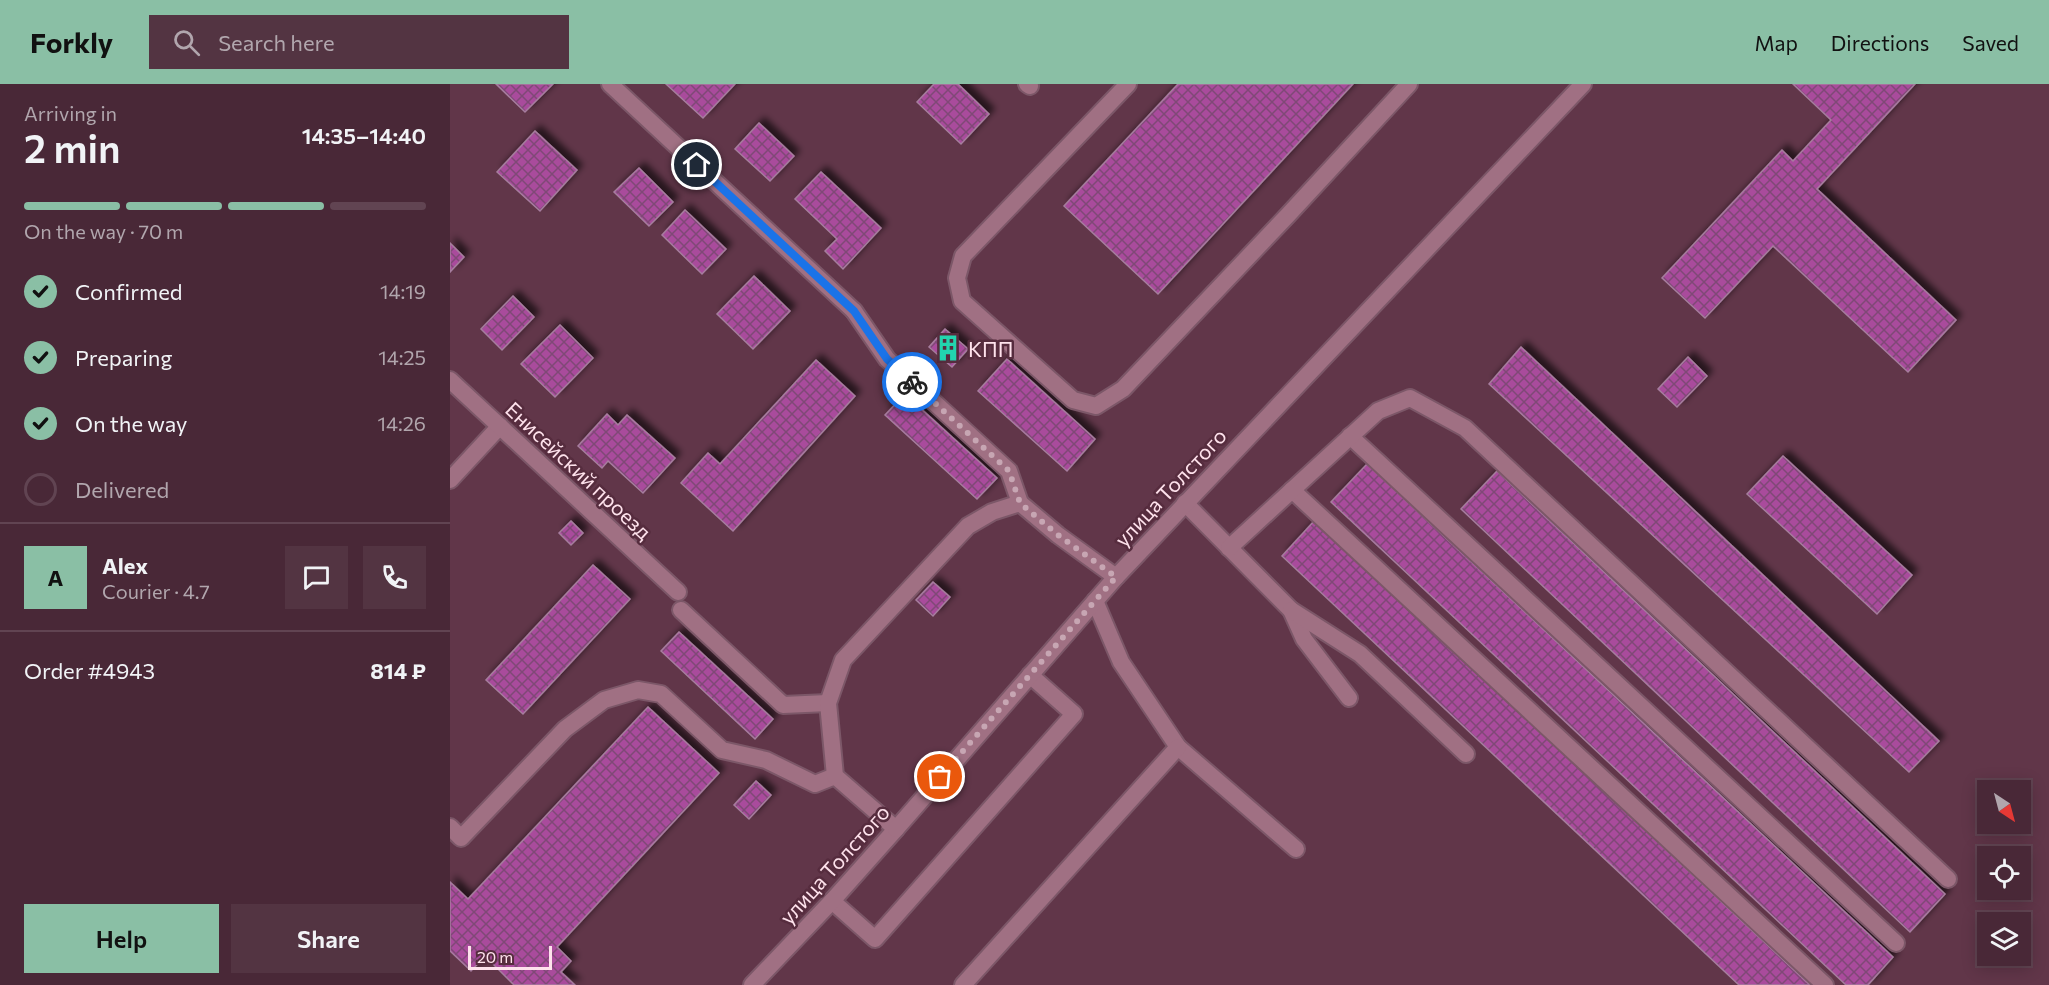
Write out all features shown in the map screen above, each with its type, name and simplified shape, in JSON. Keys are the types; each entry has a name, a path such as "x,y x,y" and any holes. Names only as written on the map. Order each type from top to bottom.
{"street":[{"path":"610,84 854,311 887,359 1009,471 1020,503 1058,535 1116,577"},
{"path":"1128,84 963,256 957,278 962,301 1072,400 1096,406 1123,389 1409,84"},
{"name":"улица Толстого","path":"752,985 832,902 1116,577 1583,84"},
{"name":"Енисейский проезд","path":"450,380 678,592"},
{"path":"1229,548 1378,411 1410,398 1466,428 1948,879"},
{"path":"450,480 500,426"},
{"path":"1350,436 1896,943"},
{"path":"1292,490 1825,985"},
{"path":"896,829 835,776 828,703 843,660 968,526 992,512 1020,503"},
{"path":"1185,503 1291,610 1360,654 1466,754"},
{"path":"1095,601 1121,662 1178,747 1296,849"},
{"path":"681,610 783,705 828,703"},
{"path":"1291,610 1304,639 1349,698"},
{"path":"832,902 875,939 1074,714 1030,675"},
{"path":"450,827 461,838 565,729 604,700 639,690 661,694 722,750 766,760 814,784 835,776"},
{"path":"963,985 1178,747"}],"building":[{"path":"496,84 553,84 525,112"},
{"path":"666,84 735,84 703,118"},
{"path":"934,84 958,84 989,114 961,144 917,102"},
{"path":"1178,84 1353,84 1158,294 1064,206"},
{"path":"1793,84 1915,84 1817,189 1956,320 1908,372 1773,246 1705,318 1662,278 1782,150 1793,161 1831,120"},
{"path":"759,123 794,156 770,181 735,149"},
{"path":"535,131 577,170 540,211 497,172"},
{"path":"639,168 673,202 649,226 614,192"},
{"path":"821,172 881,228 843,269 825,251 837,239 795,199"},
{"path":"685,210 726,249 702,274 662,235"},
{"path":"450,243 464,257 450,272"},
{"path":"754,276 790,311 753,349 717,314"},
{"path":"513,296 534,317 502,350 481,329"},
{"path":"560,325 593,358 555,397 521,364"},
{"name":"КПП","path":"945,329 968,349 952,367 929,347"},
{"path":"1521,347 1939,741 1909,772 1489,384"},
{"path":"1688,357 1707,376 1677,407 1658,389"},
{"path":"1007,359 1095,439 1067,471 978,391"},
{"path":"816,360 855,396 733,531 681,483 708,453 720,464"},
{"path":"905,394 997,478 977,499 885,415"},
{"path":"607,414 618,425 627,415 675,458 643,493 608,461 602,468 578,446"},
{"path":"1783,456 1912,575 1877,614 1747,494"},
{"path":"1367,464 1893,957 1868,985 1846,985 1331,502"},
{"path":"1497,471 1945,894 1910,932 1461,509"},
{"path":"1315,520 1810,985 1739,985 1282,556"},
{"path":"571,521 583,533 571,545 559,533"},
{"path":"593,565 630,599 523,714 486,680"},
{"path":"933,582 950,597 933,616 916,600"},
{"path":"679,632 773,719 755,739 661,651"},
{"path":"648,707 719,773 557,947 571,961 561,972 575,985 514,985 485,956 471,971 450,951 450,882 468,899"},
{"path":"756,781 771,795 749,819 734,805"}],"way so far":[{"path":"912,382 1009,471 1020,503 1058,535 1116,577 940,777"}],"place":[{"name":"КПП","path":"948,348"}],"route":[{"path":"697,165 854,311 887,359 912,382"}]}
